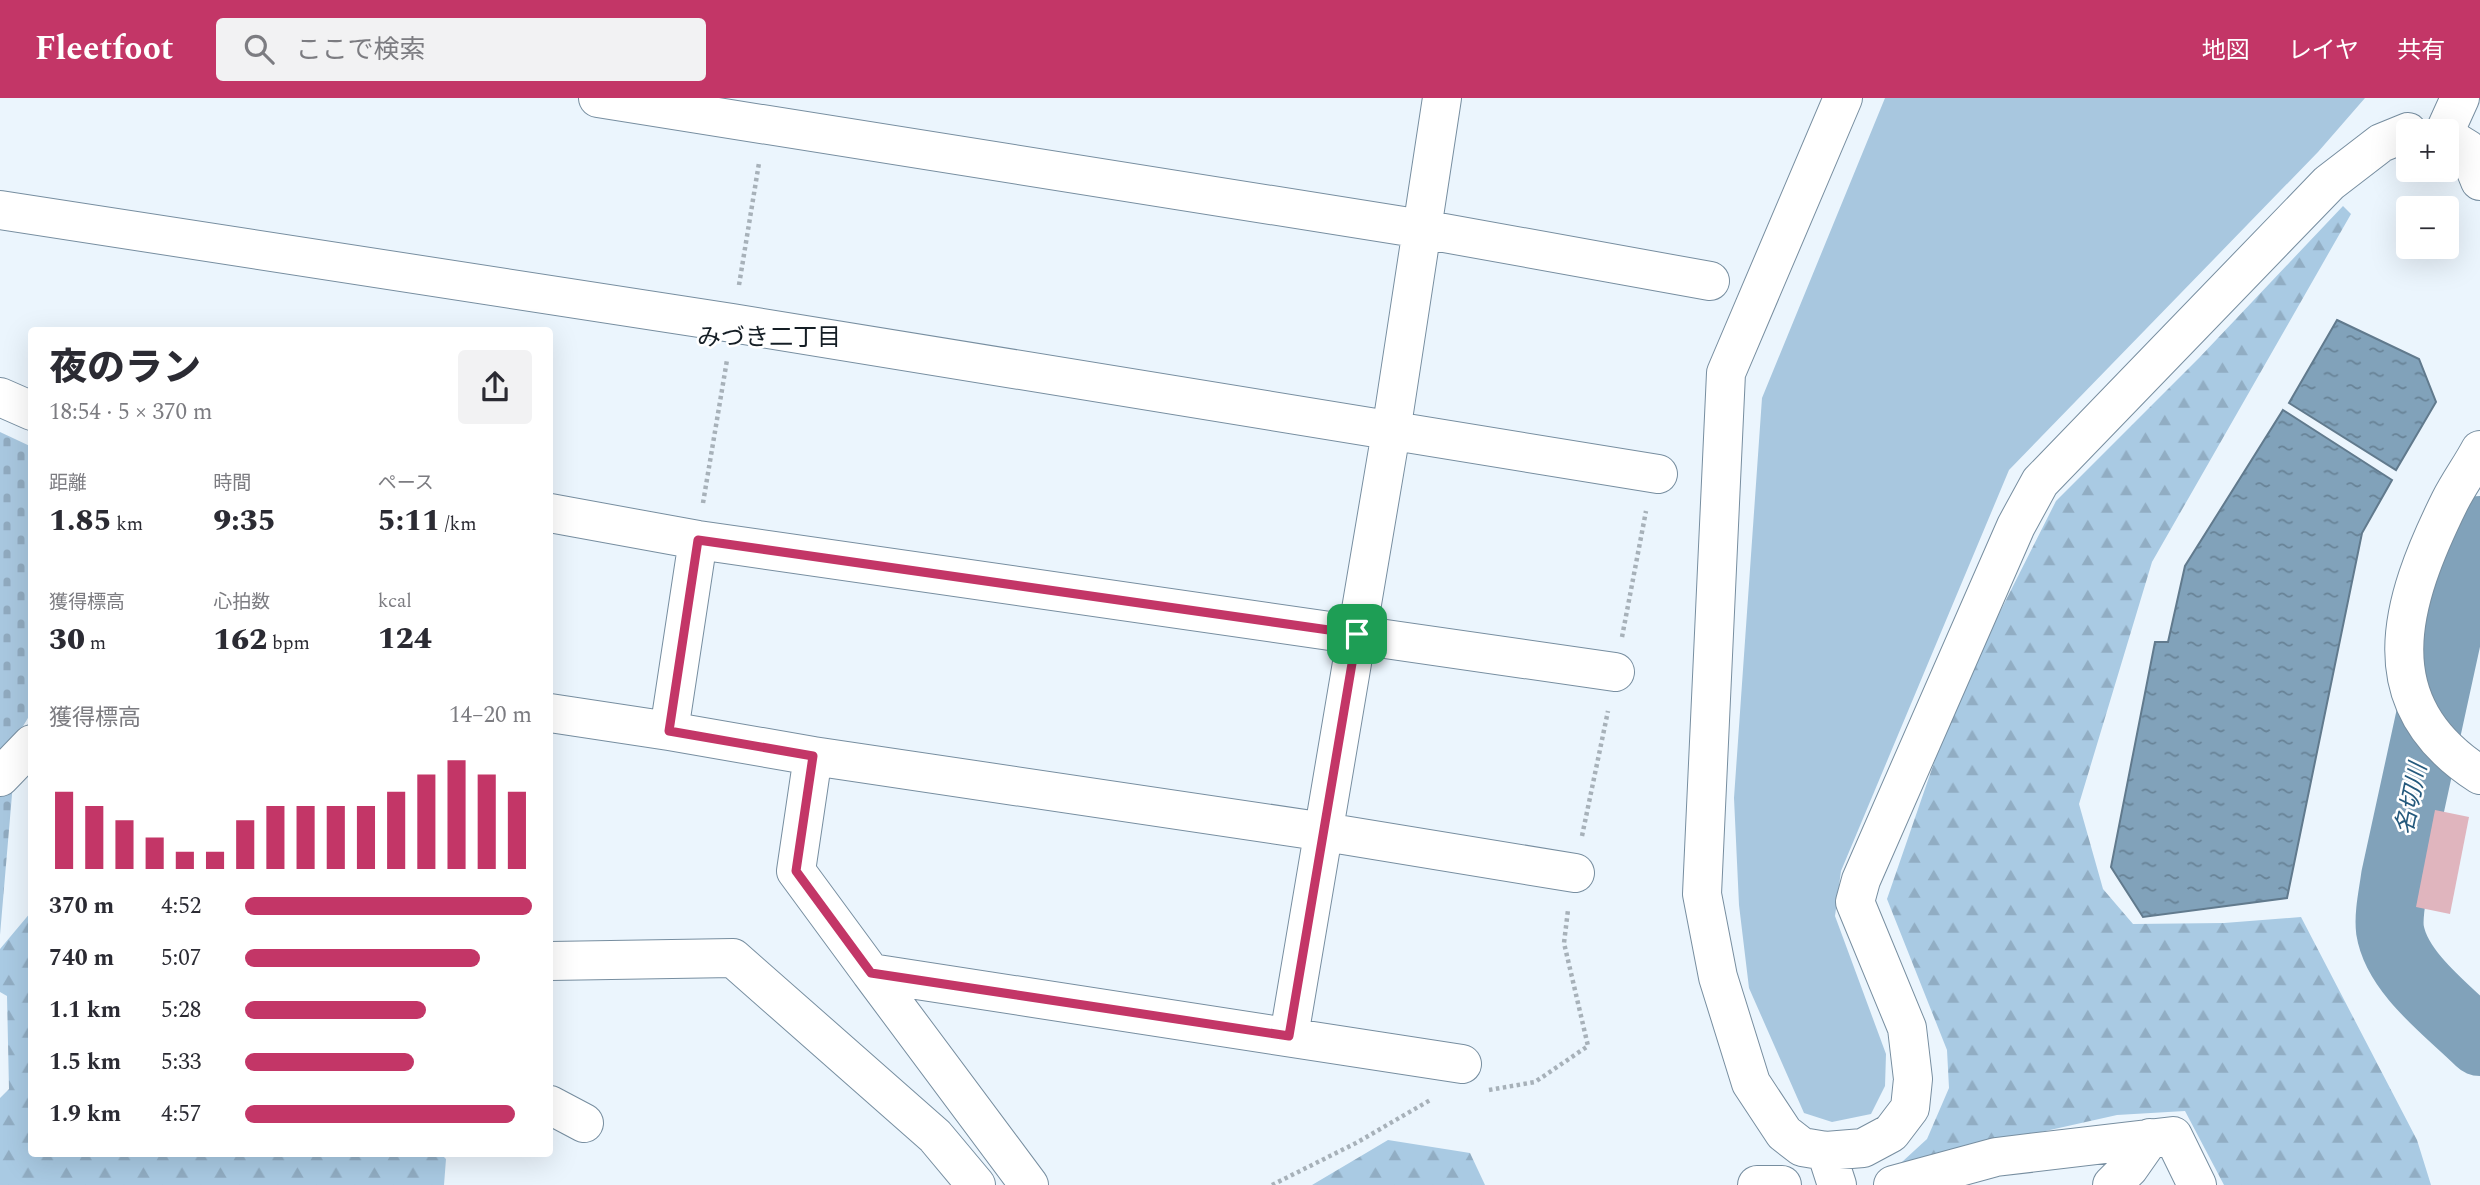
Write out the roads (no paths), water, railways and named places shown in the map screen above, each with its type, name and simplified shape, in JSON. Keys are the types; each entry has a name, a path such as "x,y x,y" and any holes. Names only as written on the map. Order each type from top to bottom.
{"street":[{"path":"598,98 1422,229 1710,281"},
{"path":"1289,1036 1391,432 1442,98"},
{"path":"1843,98 1726,373 1702,894 1718,977 1751,1083 1783,1133 1832,1168 1891,1133 1910,1108 1913,1079 1907,1028 1855,902 1861,880 1933,710 2016,526 2040,482 2329,183 2381,143 2396,137"},
{"path":"2452,119 2460,98"},
{"path":"2459,143 2468,149 2480,181"},
{"path":"0,210 746,325 1658,474"},
{"path":"0,397 28,409"},
{"path":"2480,450 2451,498 2427,551 2409,607 2404,638 2404,673 2430,731 2462,764 2480,775"},
{"path":"553,514 698,540 1615,672"},
{"path":"669,731 698,540"},
{"path":"553,713 1575,873"},
{"path":"0,777 28,748"},
{"path":"813,756 796,871 1029,1185"},
{"path":"553,961 733,958 935,1136 976,1185"},
{"path":"871,973 1462,1064"},
{"path":"553,1107 584,1123"},
{"path":"1893,1185 1996,1157 2173,1136 2197,1185"},
{"path":"2112,1185 2129,1168 2150,1138"},
{"path":"1757,1185 1782,1185"}],"water":[{"path":"2337,320 2419,359 2436,402 2396,470 2289,403"},
{"path":"2283,410 2392,480 2362,533 2287,898 2143,917 2111,867 2155,642 2168,642 2185,566"}],"waterway":[{"name":"名切川","path":"2480,530 2465,556 2390,910 2390,930 2403,962 2426,991 2480,1042"}],"district":[{"name":"みづき二丁目","path":"769,338"}]}
